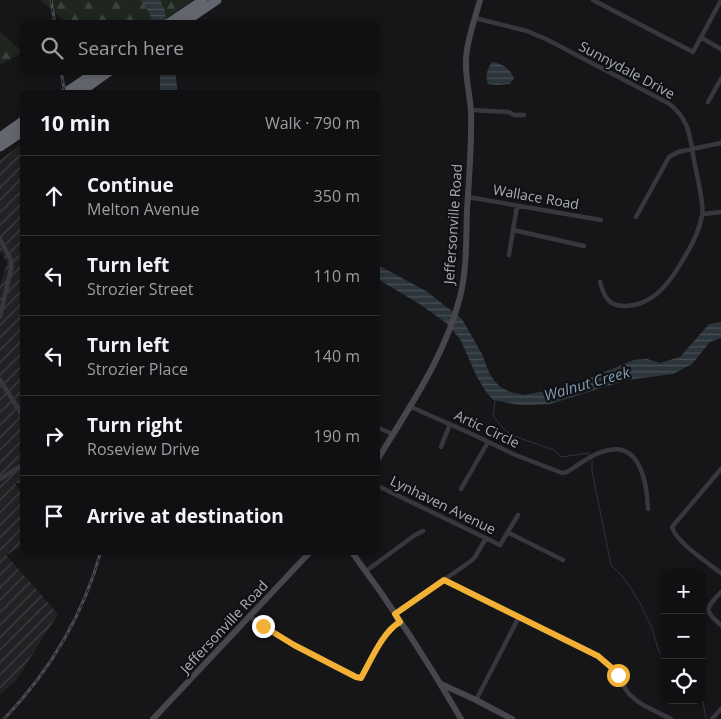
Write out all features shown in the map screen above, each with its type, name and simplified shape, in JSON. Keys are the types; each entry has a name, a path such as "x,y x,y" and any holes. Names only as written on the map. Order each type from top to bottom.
{"highway":[{"path":"173,20 203,0"},
{"path":"188,20 217,0"},
{"path":"69,90 91,75"},
{"path":"83,90 104,75"},
{"path":"0,137 20,123"},
{"path":"0,147 20,134"}],"street":[{"name":"Jeffersonville Road","path":"380,455 441,350 450,330 459,299 463,278 471,137 471,110 466,79 466,58 468,39 480,0"},
{"path":"593,0 693,52 702,38 719,2"},
{"name":"Sunnydale Drive","path":"475,18 537,35 668,103 685,120 692,148 703,214 694,241 672,278 657,294 648,300 635,305 616,305 610,303 604,296 600,282"},
{"path":"702,38 721,49"},
{"path":"708,102 721,79"},
{"path":"471,110 524,115"},
{"path":"636,217 669,157 692,148 721,143"},
{"name":"Wallace Road","path":"468,198 601,220"},
{"path":"509,255 517,206"},
{"path":"703,214 721,212"},
{"path":"513,230 584,246"},
{"path":"0,240 11,260 11,269 0,317"},
{"path":"0,380 20,412"},
{"name":"Artic Circle","path":"410,406 513,454 555,471 567,472 605,450 618,450 632,455 637,460 647,494 648,510"},
{"path":"441,447 450,424"},
{"path":"380,428 393,434"},
{"path":"461,489 488,442"},
{"path":"0,479 20,467"},
{"path":"721,470 672,527 674,533 683,542 721,573"},
{"name":"Lynhaven Avenue","path":"380,487 500,545 509,532"},
{"path":"518,515 509,532 563,560"},
{"path":"366,571 423,531"},
{"path":"395,614 475,557 486,538"},
{"name":"Jeffersonville Road","path":"153,719 307,555"},
{"path":"354,555 441,684 461,719"},
{"path":"444,580 604,661 618,675 636,700 671,719"},
{"path":"721,592 710,604 708,610 713,619 721,625"},
{"path":"251,617 274,634 358,678 361,678 380,645 391,630 400,622"},
{"path":"476,700 518,617"},
{"path":"441,684 512,719"},
{"path":"712,719 721,708"}],"shaded area":[{"path":"20,145 20,483 15,483 20,491 20,547 6,555 58,614 17,679 0,695 0,286 7,263 0,251 0,160"}],"green space":[{"path":"40,0 194,0 164,20 63,20"},
{"path":"0,32 20,49 20,54 0,65"}],"water":[{"path":"141,0 160,0 165,11 166,20 152,20"},
{"path":"492,62 508,69 514,78 510,84 488,84 487,73"},
{"path":"160,75 176,75 177,90 160,90"},
{"name":"Walnut Creek","path":"380,266 426,291 462,319 482,354 490,375 499,386 510,392 525,395 573,385 634,360 647,359 660,363 680,357 709,324 721,322 721,338 710,342 692,364 673,374 627,380 550,404 519,405 493,400 477,377 460,339 446,323 421,305 380,280"}],"waterway":[{"path":"495,401 493,416 511,435 554,450 561,457 588,453 589,455"},
{"path":"592,460 592,471 611,565 623,577 640,603 652,628 661,654"},
{"path":"703,704 706,719"}],"railway":[{"path":"51,0 54,20"},
{"path":"62,75 64,90"},
{"path":"4,719 36,682 63,641 85,598 100,555"}],"route":[{"path":"263,626 294,645 361,678 380,645 396,624 400,622 395,614 444,580 598,656 618,675"}]}
